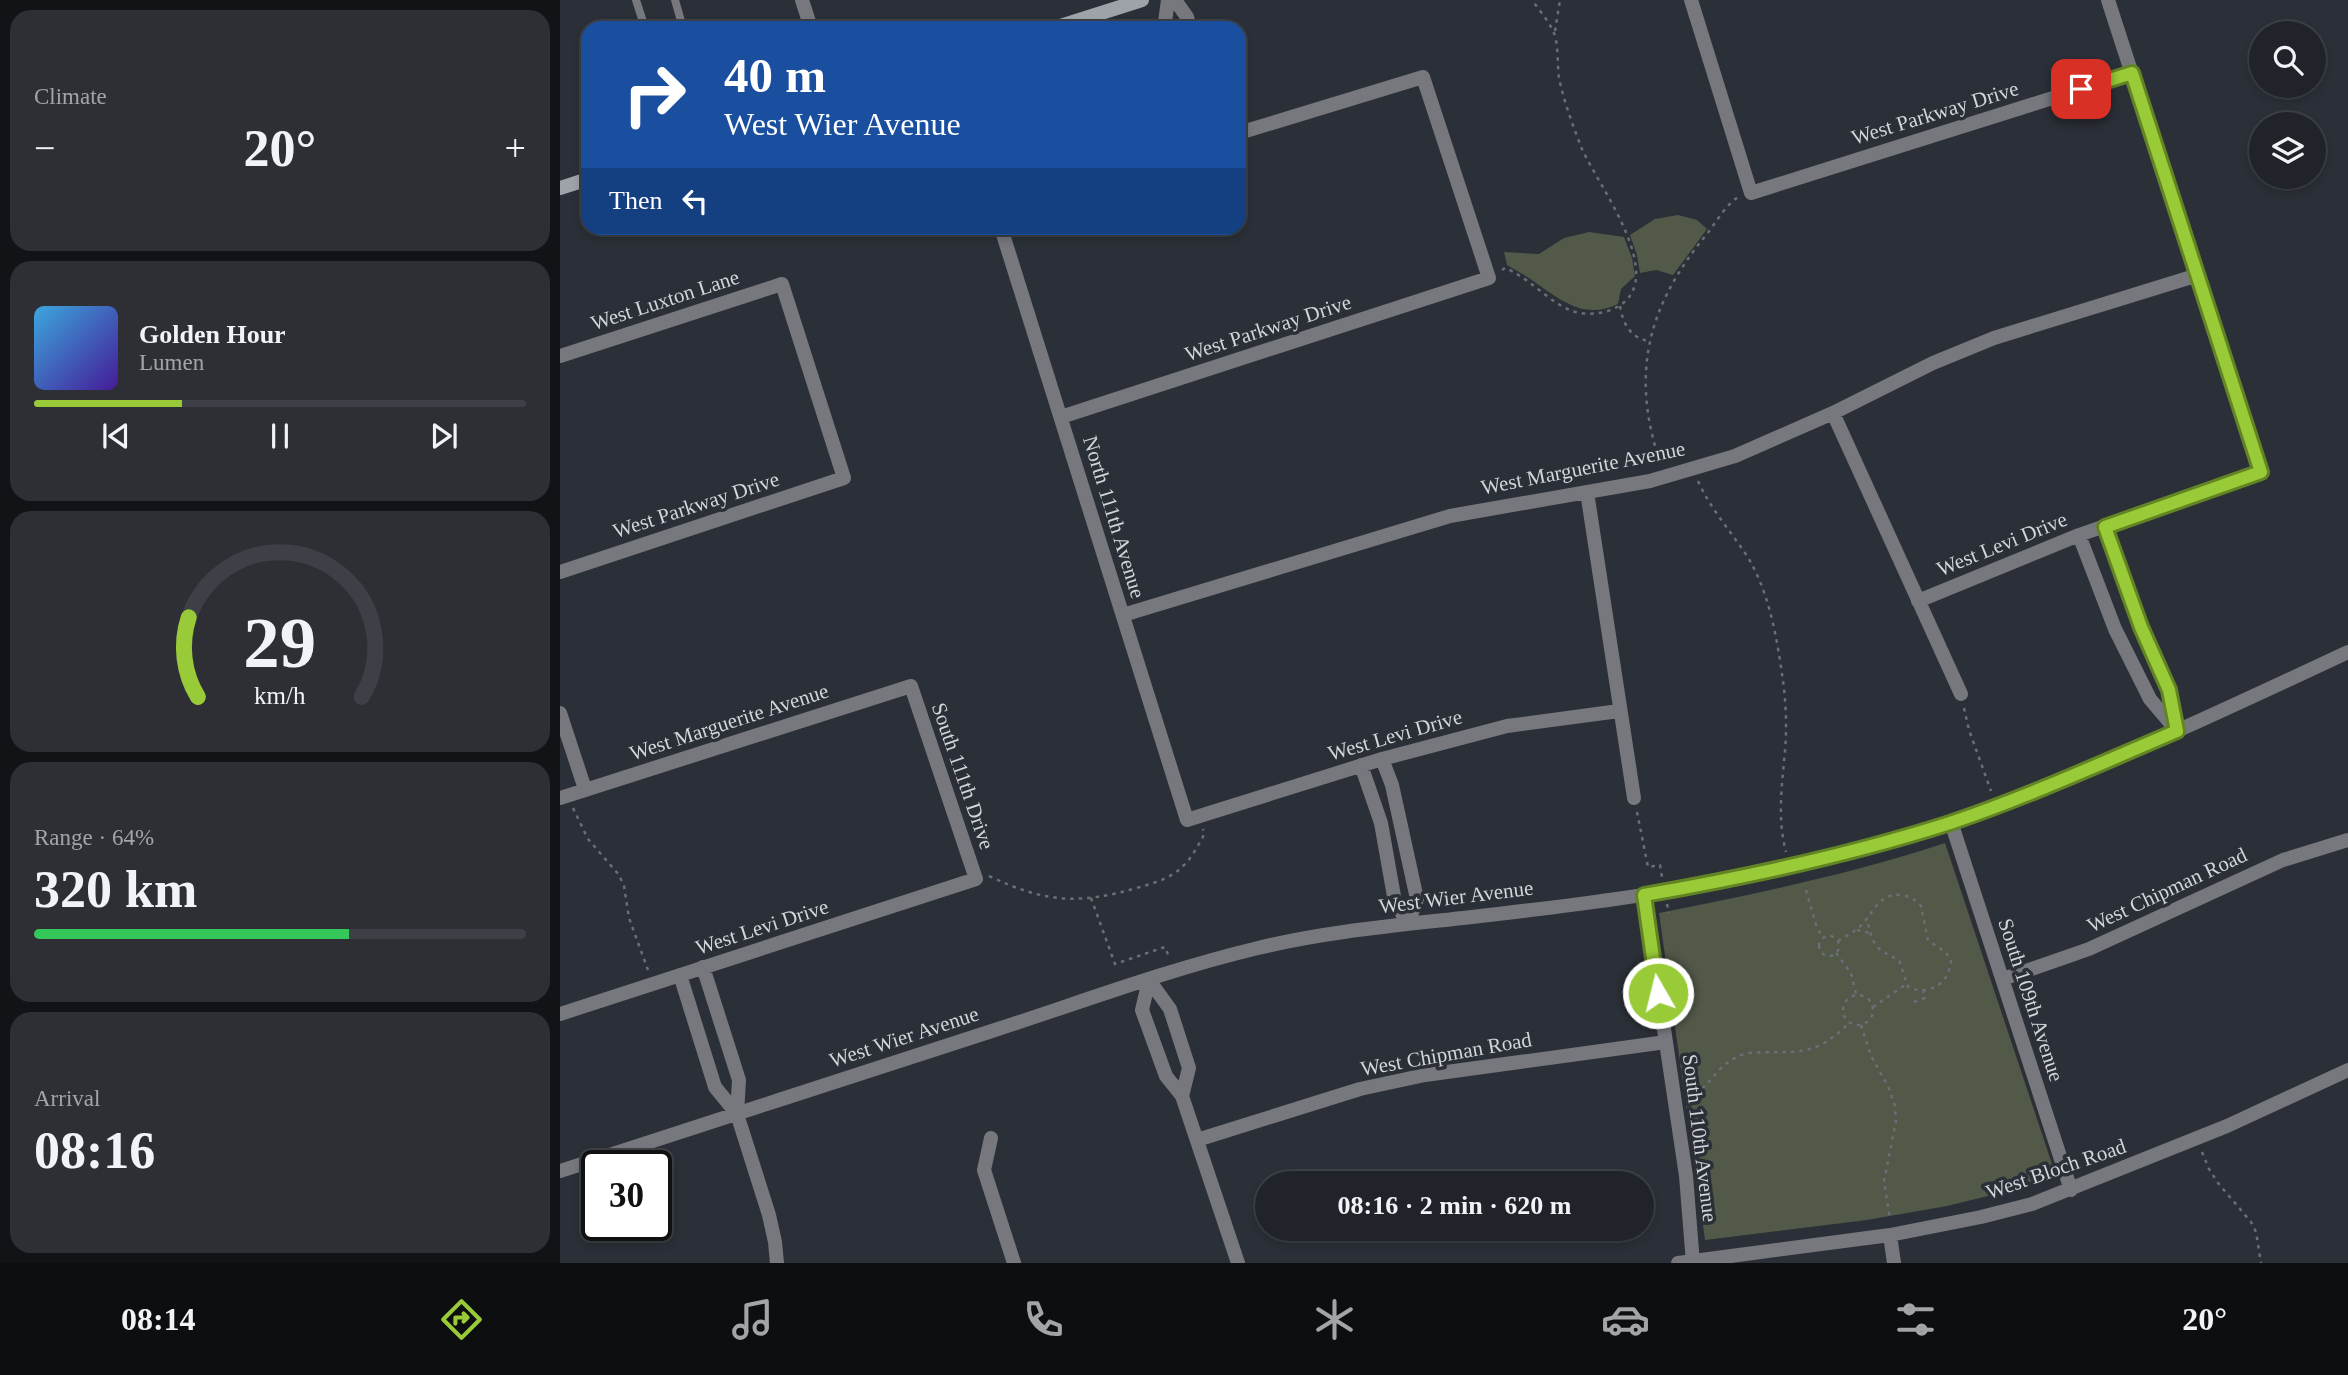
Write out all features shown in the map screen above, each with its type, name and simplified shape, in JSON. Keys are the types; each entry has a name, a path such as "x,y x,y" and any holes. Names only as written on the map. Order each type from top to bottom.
{"main road":[{"path":"1076,21 1142,0"},
{"path":"560,188 581,180"}],"street":[{"path":"802,0 808,21"},
{"path":"1165,21 1168,0"},
{"path":"1175,0 1188,21"},
{"path":"1691,0 1751,193"},
{"path":"2108,0 2198,275"},
{"name":"West Parkway Drive","path":"1751,193 2132,73"},
{"path":"1246,131 1423,77 1489,278"},
{"name":"North 111th Avenue","path":"1003,235 1123,615 1194,818"},
{"name":"West Marguerite Avenue","path":"1123,615 1450,516 1666,476 1735,456 1833,414 1933,363 1994,338 2198,275"},
{"name":"West Levi Drive","path":"1918,601 2079,535 2261,472 2198,275"},
{"name":"West Parkway Drive","path":"1061,417 1489,278"},
{"name":"West Luxton Lane","path":"560,356 783,284 844,478"},
{"path":"1833,414 1961,694"},
{"name":"West Parkway Drive","path":"560,572 844,478"},
{"path":"1587,492 1634,799"},
{"path":"2105,527 2141,627 2169,690 2177,731"},
{"path":"2079,535 2115,629 2150,699 2177,731"},
{"name":"West Wier Avenue","path":"560,1171 1174,972 1261,947 1408,923 1644,895 1789,867 1951,822 2044,788 2177,731 2348,652"},
{"name":"West Marguerite Avenue","path":"564,796 911,686"},
{"name":"South 111th Drive","path":"911,686 976,879"},
{"name":"West Levi Drive","path":"1194,818 1361,765 1507,726 1619,711"},
{"path":"560,713 585,789"},
{"path":"1382,759 1395,799 1416,899 1408,923"},
{"path":"1361,765 1381,823 1395,902 1408,923"},
{"name":"South 109th Avenue","path":"1951,822 2071,1190"},
{"name":"West Chipman Road","path":"2003,979 2089,949 2283,860 2348,840"},
{"name":"West Levi Drive","path":"560,1014 976,879"},
{"name":"South 110th Avenue","path":"1644,895 1686,1176 1688,1262"},
{"path":"703,967 739,1080 737,1114 769,1215 777,1263"},
{"path":"673,977 715,1087 737,1114"},
{"path":"1149,980 1170,1009 1189,1068 1182,1096"},
{"path":"1149,980 1142,1010 1166,1076 1182,1096 1238,1263"},
{"name":"West Chipman Road","path":"1197,1140 1360,1089 1425,1075 1666,1042"},
{"name":"West Bloch Road","path":"1688,1262 1909,1231 2032,1204 2196,1139 2348,1070"},
{"path":"991,1138 984,1170 1014,1263"},
{"path":"1890,1234 1894,1263"}],"lane":[{"path":"636,0 643,21"},
{"path":"675,0 680,21"}],"path":[{"path":"1532,0 1555,33"},
{"path":"1489,278 1505,268 1573,311 1603,313 1620,306 1629,298 1637,281 1635,257 1625,231 1573,127 1559,76 1555,33 1560,0"},
{"path":"1666,476 1651,436 1648,414 1648,341 1667,291 1691,253 1735,198 1751,193"},
{"path":"1620,306 1629,330 1640,339 1648,341"},
{"path":"1694,468 1708,502 1746,554 1758,577 1771,616 1786,716 1781,824 1789,867"},
{"path":"1961,694 1969,730 1997,805"},
{"path":"564,796 587,839 619,875 624,886 629,918 649,973 663,968 673,977"},
{"path":"1634,799 1648,867 1660,865 1661,873"},
{"path":"976,879 988,875 1036,895 1063,900 1091,898 1149,884 1172,875 1184,866 1204,835 1194,818"},
{"path":"1806,890 1817,928 1823,938"},
{"path":"1838,941 1857,930 1874,907 1892,895 1908,897 1918,902 1923,912 1926,936 1949,956 1951,961 1948,973 1940,985 1923,990 1911,989 1906,984 1899,960 1879,950 1867,918"},
{"path":"1091,898 1115,964 1166,947 1174,972"},
{"path":"1857,930 1871,934"},
{"path":"1829,936 1838,941 1836,953 1830,955 1822,952 1819,946 1823,938 1829,936"},
{"path":"1836,953 1851,972 1856,994"},
{"path":"1873,1007 1906,984"},
{"path":"1914,1002 1925,998 1923,990"},
{"path":"1856,994 1869,999 1873,1007 1870,1019 1861,1025 1849,1023 1843,1016 1843,1006 1848,998 1856,994"},
{"path":"1675,1101 1695,1095 1705,1087 1718,1069 1738,1056 1747,1053 1809,1051 1828,1041 1849,1023"},
{"path":"1861,1025 1871,1056 1888,1086 1895,1106 1895,1129 1884,1181 1890,1220 1906,1217 1909,1231"},
{"path":"2196,1139 2218,1183 2252,1222 2261,1263"}],"green space":[{"path":"1678,215 1697,220 1707,229 1673,275 1656,270 1640,273 1630,235 1655,219"},
{"path":"1589,232 1624,237 1635,276 1621,289 1618,304 1595,310 1574,306 1507,265 1504,252 1539,254 1564,238"},
{"path":"1945,843 2057,1179 1947,1206 1867,1220 1705,1240 1659,913 1839,874"}],"route":[{"path":"1658,993 1644,895 1761,874 1951,822 2044,788 2177,731 2169,690 2141,627 2105,527 2261,472 2132,73 2081,89"}]}
